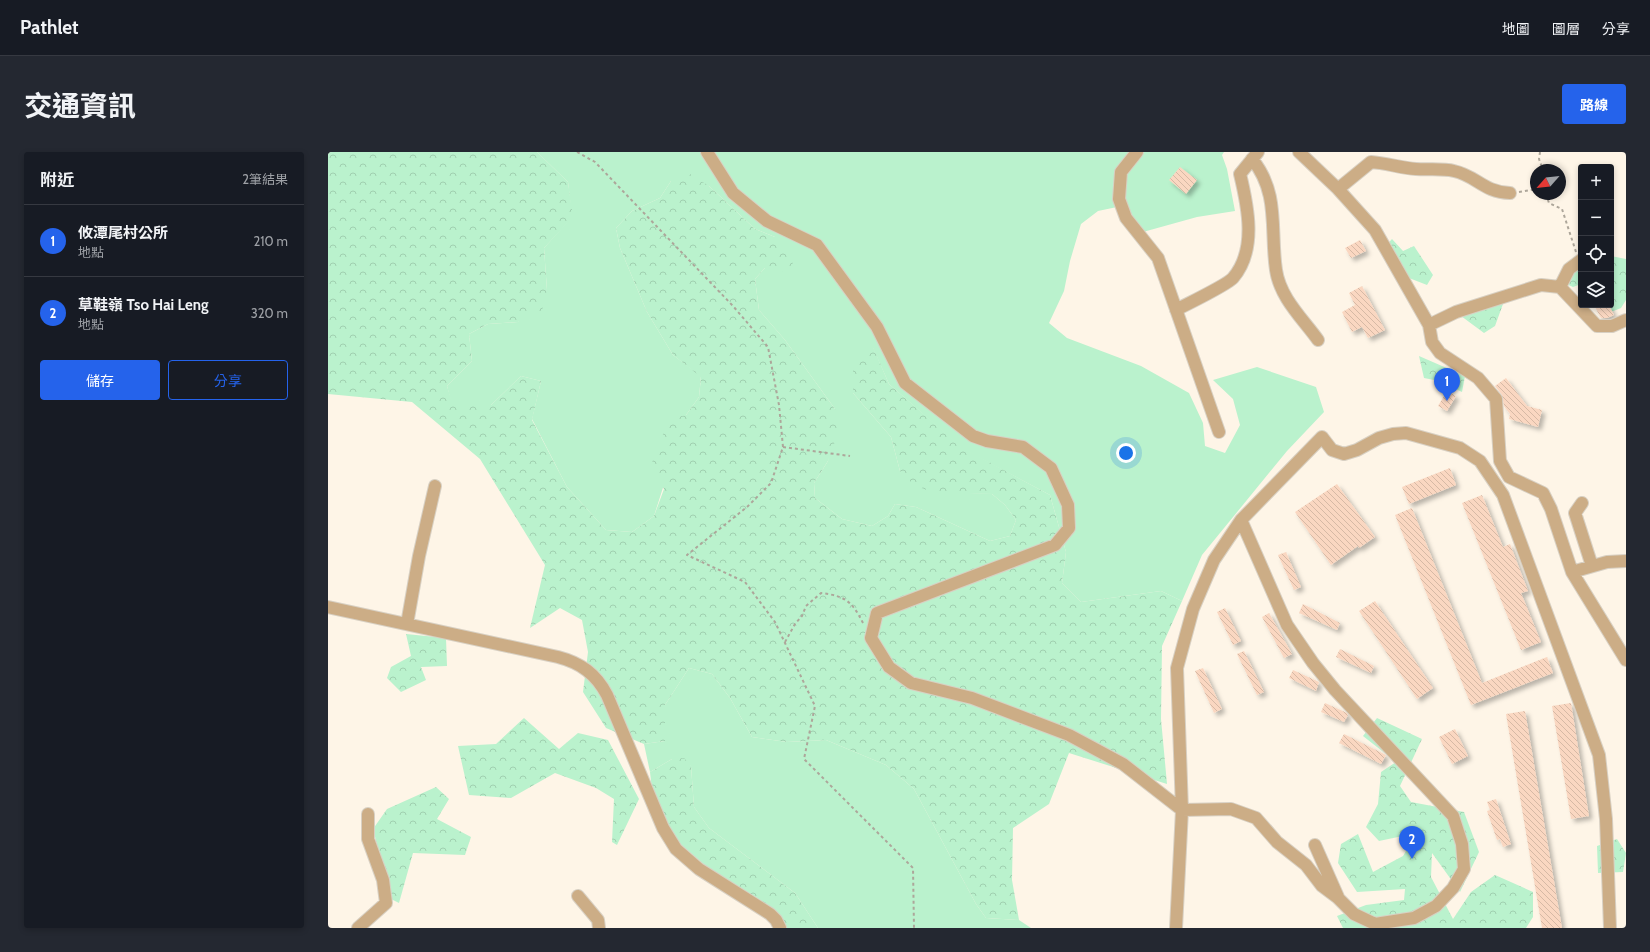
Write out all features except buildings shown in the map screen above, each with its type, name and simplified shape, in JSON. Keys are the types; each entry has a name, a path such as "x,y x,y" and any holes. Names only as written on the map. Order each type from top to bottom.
{"street":[{"path":"707,152 733,193 767,221 817,245 878,327 905,383 973,436 1023,447 1046,464 1051,468 1068,505 1069,528 1055,545 877,613 871,638 889,667 911,683 972,698 1068,735 1123,764 1182,810 1231,809 1256,818 1277,842 1306,865 1322,886 1338,898 1354,914 1375,924 1414,918 1436,906 1453,888 1464,869 1462,844 1453,816 1335,690 1287,625 1240,520"},
{"path":"1137,152 1121,172 1119,199 1126,218 1158,258 1219,432"},
{"path":"1300,152 1338,189 1375,230 1429,325 1432,342 1440,353 1478,378 1496,399 1500,461 1509,477 1543,493 1551,509 1572,572 1626,660"},
{"path":"1176,310 1232,279 1244,259 1249,224 1240,174 1255,155 1263,172 1274,217 1276,271 1285,297 1318,340"},
{"path":"1338,189 1371,157 1415,169 1452,170 1469,176 1484,187 1497,193 1510,193"},
{"path":"1560,287 1569,269 1578,262"},
{"path":"1429,325 1456,312 1542,285 1560,287 1597,326 1612,326 1626,320"},
{"path":"1176,928 1182,810 1177,668 1193,609 1214,560 1240,520 1322,437 1332,450 1344,454 1357,450 1379,438 1393,434 1406,433 1460,448 1480,461 1503,495 1599,755 1606,819 1610,928"},
{"path":"407,624 419,556 436,486"},
{"path":"1582,503 1575,513 1592,566"},
{"path":"1572,572 1607,562 1626,561"},
{"path":"328,607 564,658 576,663 592,673 608,695 663,828 676,849 699,869 770,914 776,920 780,928"},
{"path":"358,928 386,903 386,890 368,839 368,814"},
{"path":"1315,845 1338,898"},
{"path":"578,896 598,920 599,928"}],"path":[{"path":"577,152 595,162 733,306 768,347 779,405 783,447 771,483 747,507 687,555 745,582 775,622 815,706 804,759 914,868 914,928"},
{"path":"1540,152 1539,158 1541,164"},
{"path":"1510,193 1530,190"},
{"path":"1548,200 1549,203 1562,209 1578,254"},
{"path":"783,447 850,456"},
{"path":"785,642 795,624 802,616 806,606 821,593 840,596 855,606 871,638"}],"green space":[{"path":"328,152 537,152 568,182 573,217 544,248 547,290 542,311 518,322 488,324 469,334 472,361 447,386 453,405 491,405 521,376 541,381 532,420 567,487 606,530 632,532 654,516 664,489 651,465 669,419 686,415 699,397 701,377 673,355 647,312 620,248 616,228 632,211 660,198 671,181 690,174 709,186 755,229 775,237 792,254 793,268 776,273 765,268 755,279 759,310 785,340 835,409 840,427 828,461 814,483 815,498 842,519 872,526 888,516 895,504 916,507 990,541 1010,536 1016,520 1005,505 992,494 934,493 914,485 900,471 891,437 853,393 853,370 863,349 873,347 889,384 963,448 1050,495 1066,552 1062,583 1081,602 1161,591 1182,601 1162,646 1161,719 1167,784 1069,753 1049,804 1013,828 1012,880 1019,920 986,918 976,904 914,789 886,765 826,740 787,742 752,737 730,698 712,674 689,668 665,705 665,741 644,744 606,728 583,692 588,652 582,620 560,608 530,628 545,565 480,459 412,402 328,394"},
{"path":"537,152 1224,152 1222,155 1227,169 1235,211 1197,217 1143,232 1117,207 1098,211 1081,224 1070,261 1064,291 1049,323 1067,338 1141,366 1189,393 1203,423 1205,446 1225,453 1240,425 1233,399 1213,380 1257,367 1316,387 1324,412 1287,451 1202,555 1182,601 1161,591 1081,602 1062,583 1066,552 1050,495 963,449 889,384 873,348 853,393 891,437 900,471 969,493 992,494 1005,505 1016,520 1010,536 990,541 916,507 895,504 888,516 872,526 842,519 815,498 814,483 828,461 835,409 785,340 759,310 755,279 765,268 775,237 755,229 709,186 671,181 660,198 632,211 616,228 620,248 647,312 673,355 701,376 699,397 686,415 654,516 632,532 606,530 567,487 532,419 541,381 521,376 491,405 452,405 447,386 472,361 469,334 488,324 518,322 547,290 544,248 572,217 568,182"},
{"path":"1392,239 1403,251 1414,246 1433,275 1427,285 1409,278 1382,250"},
{"path":"1614,257 1626,259 1626,300 1621,308 1611,312 1608,308 1614,308"},
{"path":"1578,269 1578,285 1573,287 1566,284"},
{"path":"1503,304 1495,326 1484,333 1461,316 1465,306"},
{"path":"1419,356 1465,376 1462,392 1439,381 1424,378"},
{"path":"406,634 446,638 447,666 421,667 426,680 401,692 387,678 391,667 411,656"},
{"path":"689,668 712,674 730,698 752,737 787,742 826,740 886,765 914,789 976,904 986,918 1019,920 1031,928 818,928 795,893 709,828 694,807 691,766 672,759 650,772 644,744 665,741 665,705"},
{"path":"524,718 559,749 578,733 608,740 639,799 617,845 612,842 614,799 596,788 555,773 511,798 469,795 458,746 496,744"},
{"path":"1377,718 1422,739 1400,786 1411,802 1464,812 1479,852 1460,892 1432,853 1431,877 1453,919 1471,892 1495,875 1533,892 1533,917 1526,928 1343,928 1337,916 1366,905 1404,900 1405,889 1357,892 1338,863 1341,844 1358,834 1373,872 1403,856 1417,833 1379,841 1366,827 1378,804 1381,772 1396,762 1363,736"},
{"path":"684,758 691,766 694,807 709,828 795,893 818,928 778,928 672,837 653,798 650,772 672,759"},
{"path":"436,787 449,799 437,819 471,837 465,855 413,853 399,903 391,899 373,829 387,809"},
{"path":"1617,839 1626,853 1623,872 1598,873 1597,846"}],"place":[{"name":"攸潭尾村公所","path":"1447,401"},
{"name":"草鞋嶺 Tso Hai Leng","path":"1412,859"}]}
